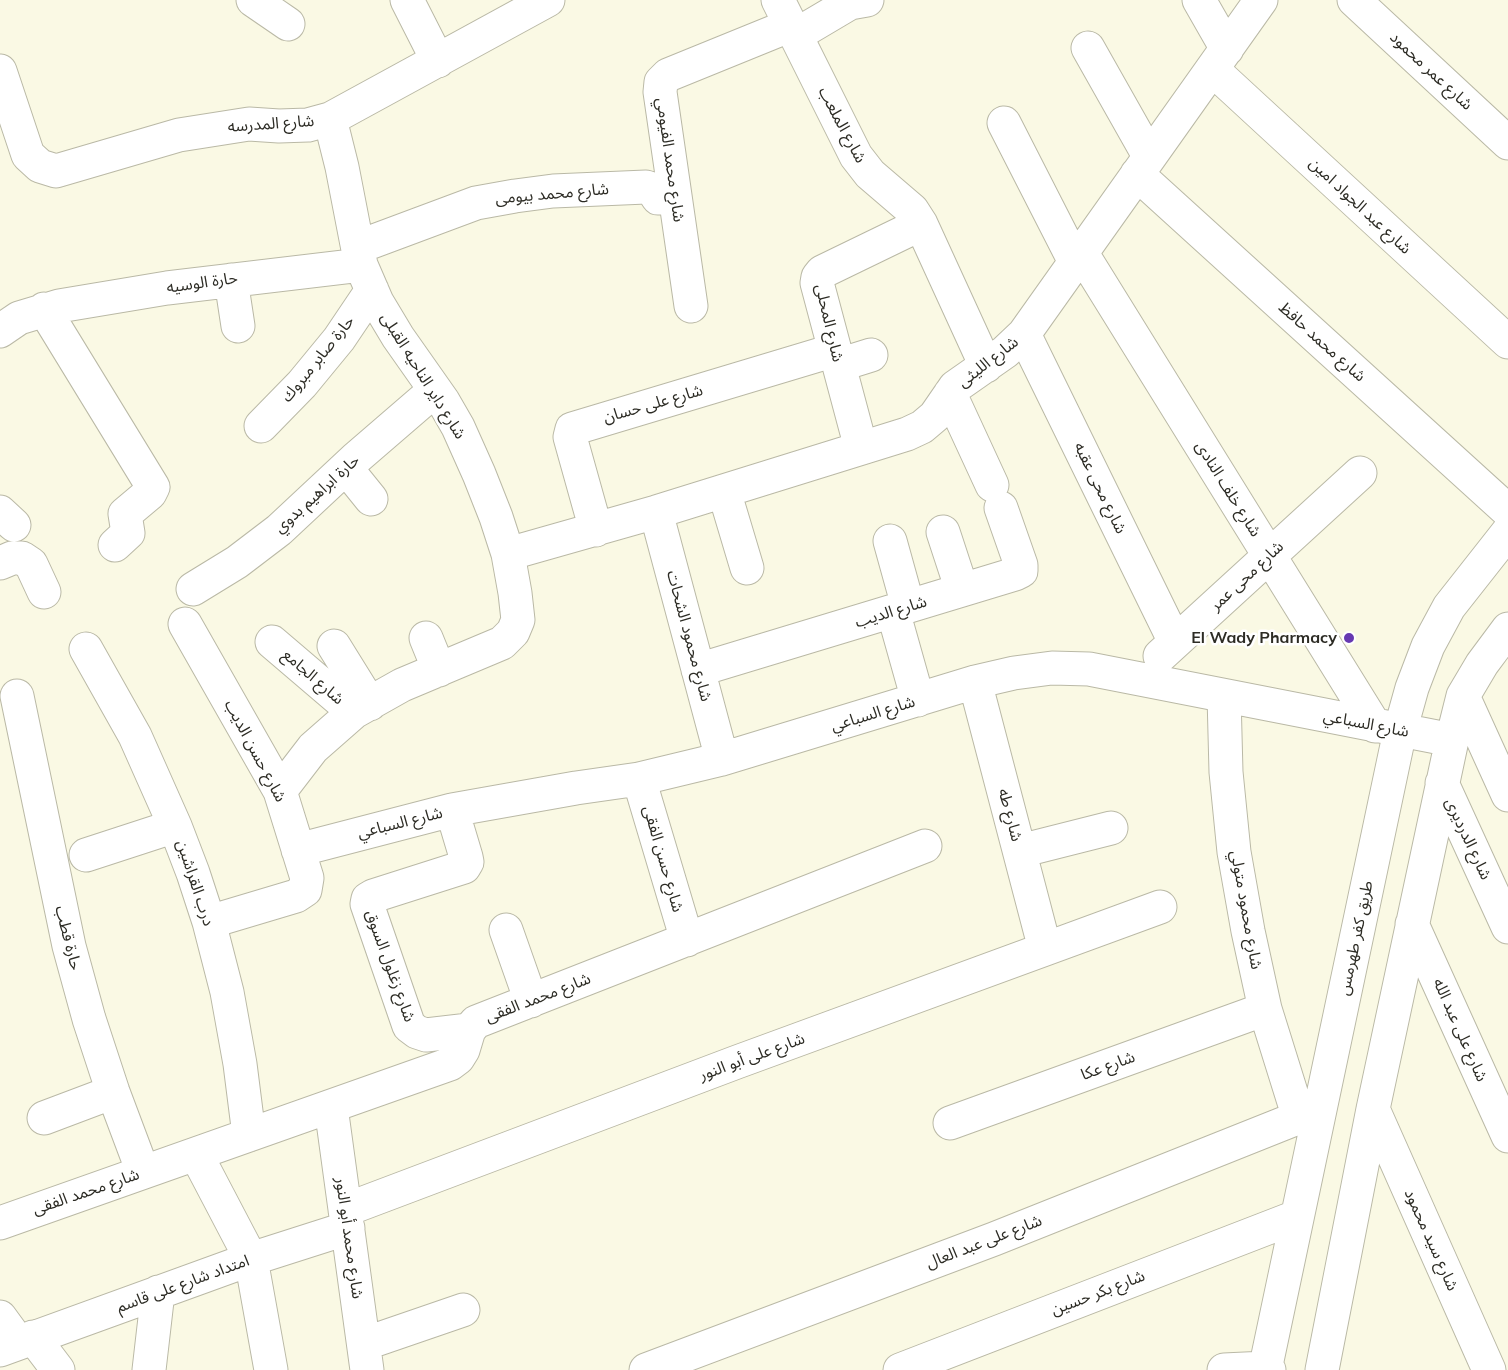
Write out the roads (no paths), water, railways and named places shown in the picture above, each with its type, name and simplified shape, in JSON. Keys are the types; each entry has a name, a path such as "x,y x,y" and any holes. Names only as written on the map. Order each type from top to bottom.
{"street":[{"path":"253,0 288,24"},
{"path":"407,0 438,61"},
{"name":"شارع المدرسه","path":"0,71 28,155 40,166 56,171 179,135 249,124 308,125 330,119 438,61 503,11 548,0"},
{"path":"788,20 867,0"},
{"name":"شارع عبد الجواد امين","path":"1199,0 1220,59 1508,342"},
{"name":"شارع الليثى","path":"508,554 724,491 795,479 861,447 922,427 935,416 955,387 1005,352 1024,334 1261,0"},
{"name":"شارع عمر محمود","path":"1354,0 1508,143"},
{"name":"شارع محمد الفيومي","path":"691,306 660,92 661,82 668,75 788,20"},
{"name":"شارع الملعب","path":"788,20 856,156 870,174 912,210 921,224 986,366"},
{"name":"شارع محمد حافظ","path":"1088,48 1143,165 1508,511"},
{"name":"شارع داير الناحيه القبلى","path":"280,791 313,748 362,708 402,685 502,643 513,632 518,620 508,554 496,517 458,426 398,337 363,267 330,119"},
{"name":"شارع خلف النادى","path":"1004,123 1078,257 1270,555 1388,728"},
{"name":"شارع محمد بيومى","path":"363,267 476,202 553,191 646,187 652,189 658,198 675,198"},
{"name":"شارع المحلى","path":"861,447 817,283 818,277 822,272 921,224"},
{"name":"حارة الوسيه","path":"0,331 19,318 44,309 167,288 363,267"},
{"name":"حارة صابر مبروك","path":"261,426 302,384 324,357 363,267"},
{"path":"231,280 238,326"},
{"path":"44,309 153,487 150,493 124,514 128,533 115,544"},
{"name":"شارع محى عقبه","path":"1024,334 1175,642"},
{"path":"837,357 871,355"},
{"name":"شارع على حسان","path":"596,530 570,437 572,429 837,357"},
{"name":"حارة ابراهيم بدوي","path":"193,589 237,562 279,530 435,390"},
{"name":"شارع الديب","path":"698,670 1020,571 1021,565 997,497 950,394"},
{"path":"346,468 371,499"},
{"name":"شارع محى عمر","path":"1135,679 1360,473"},
{"path":"724,491 747,568"},
{"name":"شارع محمود الشحات","path":"656,512 722,759"},
{"path":"943,532 962,590"},
{"name":"طريق كفر طهرمس","path":"1267,1369 1296,1216 1310,1114 1388,728 1412,688 1433,636 1449,607 1508,532"},
{"path":"890,541 918,700"},
{"path":"0,563 12,558 22,558 31,564 44,592"},
{"name":"شارع حسن الديب","path":"185,624 280,791 307,878 305,890 297,896 208,922"},
{"path":"1331,1362 1373,1109 1452,740 1463,696 1482,664 1508,629"},
{"path":"426,638 439,670"},
{"name":"شارع الجامع","path":"272,642 362,708"},
{"path":"334,646 362,708"},
{"name":"درب القراشين","path":"86,649 135,736 175,826 208,922 226,992 240,1064 249,1135"},
{"name":"شارع السباعي","path":"298,850 453,810 639,779 722,759 975,682 1014,673 1052,668 1089,669 1452,740"},
{"name":"شارع طه","path":"975,682 1045,949"},
{"name":"حارة قطب","path":"17,696 69,946 89,1019 143,1172"},
{"name":"شارع محمود متولي","path":"1224,696 1226,772 1234,852 1248,931 1266,1009 1310,1114"},
{"path":"1463,696 1508,795"},
{"name":"شارع حسن الفقى","path":"639,779 687,940"},
{"name":"شارع الدرديرى","path":"1442,783 1508,927"},
{"name":"شارع زغلول السوق","path":"453,810 466,857 464,867 373,896 368,899 367,904 409,1026 426,1035 469,1030"},
{"path":"86,855 175,826"},
{"path":"1020,851 1111,828"},
{"name":"شارع محمد الفقى","path":"0,1223 450,1064 464,1050 469,1030 476,1022 925,846"},
{"name":"شارع على أبو النور","path":"347,1219 736,1062 1160,906"},
{"name":"شارع على عبد الله","path":"1412,924 1508,1136"},
{"path":"506,930 531,1001"},
{"name":"شارع عكا","path":"950,1123 1266,1009"},
{"path":"44,1118 113,1092"},
{"name":"شارع محمد أبو النور","path":"331,1107 366,1357"},
{"name":"شارع سيد محمود","path":"1373,1109 1489,1370"},
{"name":"شارع على عبد العال","path":"646,1370 994,1239 1310,1114"},
{"path":"196,1154 251,1259 271,1370"},
{"name":"شارع بكر حسين","path":"900,1370 1296,1216"},
{"name":"امتداد شارع على قاسم","path":"13,1337 158,1293 251,1259 347,1219"},
{"path":"148,1370 158,1293"},
{"path":"366,1357 463,1310"},
{"path":"13,1337 58,1370"},
{"path":"1224,1370 1267,1369"}],"place":[{"name":"El Wady Pharmacy","path":"1349,638"}]}
